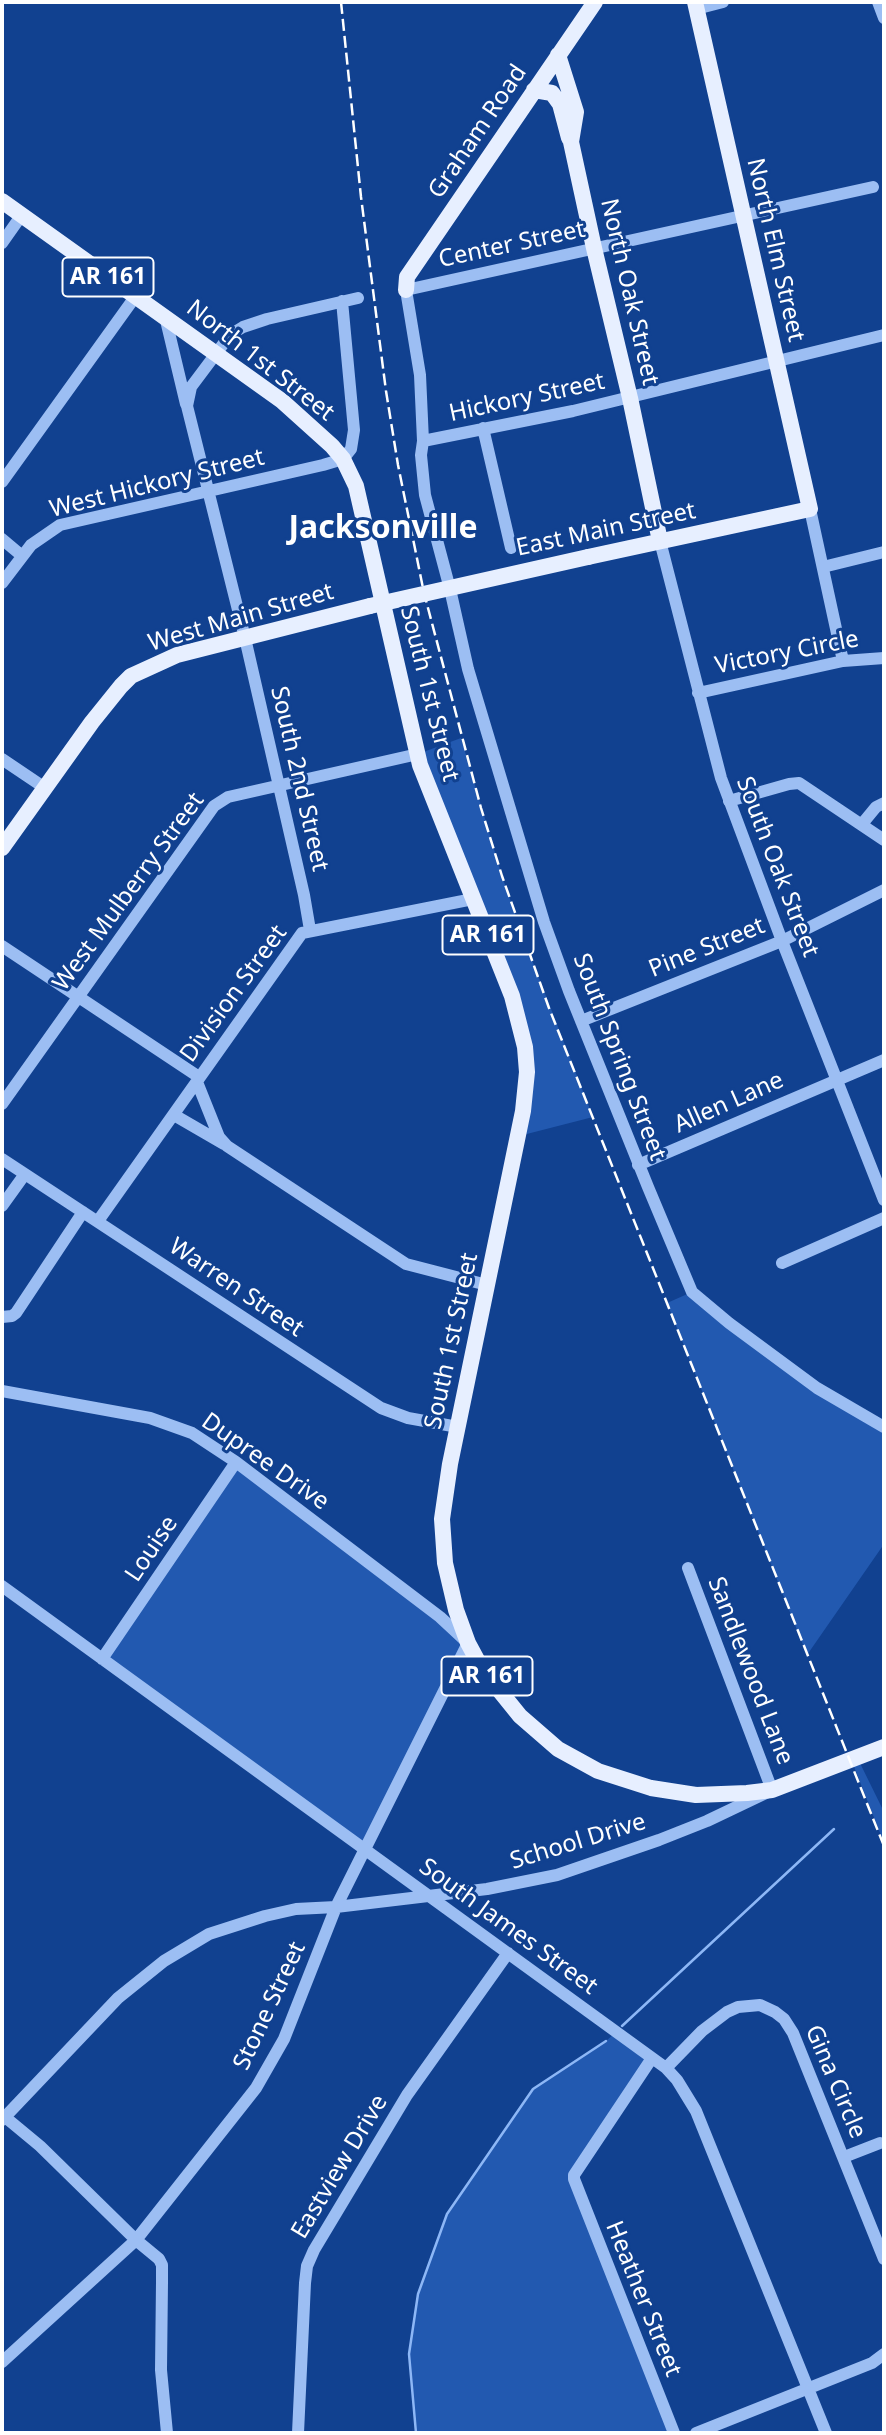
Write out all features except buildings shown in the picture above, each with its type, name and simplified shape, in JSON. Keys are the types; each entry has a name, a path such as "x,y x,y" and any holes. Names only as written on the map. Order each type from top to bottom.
{"main road":[{"name":"Graham Road","path":"407,290 407,276 595,2"},
{"name":"North Elm Street","path":"696,5 810,509"},
{"name":"North Oak Street","path":"558,55 576,112 571,142 660,541"},
{"path":"534,90 552,93 560,104 566,134 571,142"},
{"name":"North 1st Street","path":"2,201 165,316 307,422 343,459 356,486 379,588"},
{"name":"East Main Street","path":"370,606 810,509"},
{"name":"South 1st Street","path":"379,588 429,790 517,1009 526,1060 523,1111 445,1491 443,1549 456,1610 468,1643 482,1669 531,1728 558,1749 598,1770 651,1788 678,1793 721,1795 772,1790 884,1747"},
{"name":"West Main Street","path":"2,848 92,722 131,676 177,655 370,606"}],"street":[{"path":"696,5 723,2"},
{"path":"878,2 884,18"},
{"name":"Center Street","path":"407,290 873,187"},
{"path":"2,243 22,216"},
{"name":"South Spring Street","path":"407,290 420,374 423,441 421,455 425,495 468,669 544,922 638,1165 692,1292 817,1388 884,1427"},
{"path":"2,482 135,297"},
{"path":"187,405 191,387 230,335 243,327 283,314 358,298"},
{"path":"342,301 354,430 352,449 343,459"},
{"name":"South 2nd Street","path":"165,316 246,638 310,930"},
{"name":"Hickory Street","path":"423,441 630,398 884,335"},
{"path":"483,428 511,548"},
{"name":"West Hickory Street","path":"2,583 21,555 47,531 60,525 343,459"},
{"path":"810,509 843,661"},
{"path":"2,539 21,555"},
{"name":"South Oak Street","path":"660,541 710,741 729,801 884,1199"},
{"path":"823,567 884,552"},
{"name":"Victory Circle","path":"698,693 843,661 884,658"},
{"name":"West Mulberry Street","path":"2,1104 214,806 228,797 418,754"},
{"path":"2,759 44,788"},
{"path":"729,801 799,783 884,840"},
{"path":"862,824 876,807 884,803"},
{"name":"Pine Street","path":"581,1021 782,941 884,890"},
{"name":"Division Street","path":"98,1221 302,933 473,899"},
{"path":"2,946 198,1079 219,1137 227,1146"},
{"name":"Allen Lane","path":"638,1165 884,1060"},
{"path":"174,1115 227,1146 406,1264 487,1285"},
{"name":"Warren Street","path":"2,1158 381,1408 408,1418 458,1427"},
{"path":"2,1206 25,1174"},
{"path":"2,1317 16,1313 83,1212"},
{"path":"782,1263 884,1218"},
{"name":"Dupree Drive","path":"2,1391 150,1418 191,1433 236,1462 440,1617 468,1643"},
{"name":"Louise","path":"102,1659 236,1462"},
{"name":"Sandlewood Lane","path":"688,1568 772,1790"},
{"name":"South James Street","path":"2,1586 666,2068 677,2080 696,2111 826,2433"},
{"name":"Stone Street","path":"2,2362 136,2239 239,2112 263,2076 284,2039 336,1907 468,1643"},
{"name":"School Drive","path":"5,2112 118,1998 173,1956 209,1934 296,1909 336,1907 522,1883 574,1870 695,1825 772,1790"},
{"name":"Eastview Drive","path":"298,2433 307,2266 407,2095 508,1953"},
{"name":"Gina Circle","path":"666,2068 702,2031 727,2012 749,2005 766,2007 784,2019 793,2033 884,2259"},
{"name":"Heather Street","path":"652,2058 573,2179 674,2433"},
{"path":"5,2112 159,2259 162,2265 163,2414 167,2433"},
{"path":"844,2157 880,2143"},
{"path":"696,2433 872,2363 884,2354"}],"shaded area":[{"path":"461,738 502,876 593,1117 519,1136 525,1047 418,754"},
{"path":"692,1292 729,1323 884,1427 884,1544 807,1655 667,1303"},
{"path":"236,1462 468,1643 364,1850 102,1659"},
{"path":"857,1757 884,1812 884,1843 851,1759"},
{"path":"617,2031 652,2058 574,2175 674,2433 416,2433 409,2354 418,2294 447,2214 533,2089 605,2042"}],"waterway":[{"path":"622,2026 834,1829"},
{"path":"416,2433 409,2354 418,2294 447,2214 533,2089 606,2041"}],"railway":[{"path":"341,2 361,197 398,465 424,593 481,808 549,1008 884,1846"}],"district":[{"name":"Jacksonville","path":"383,529"}]}
